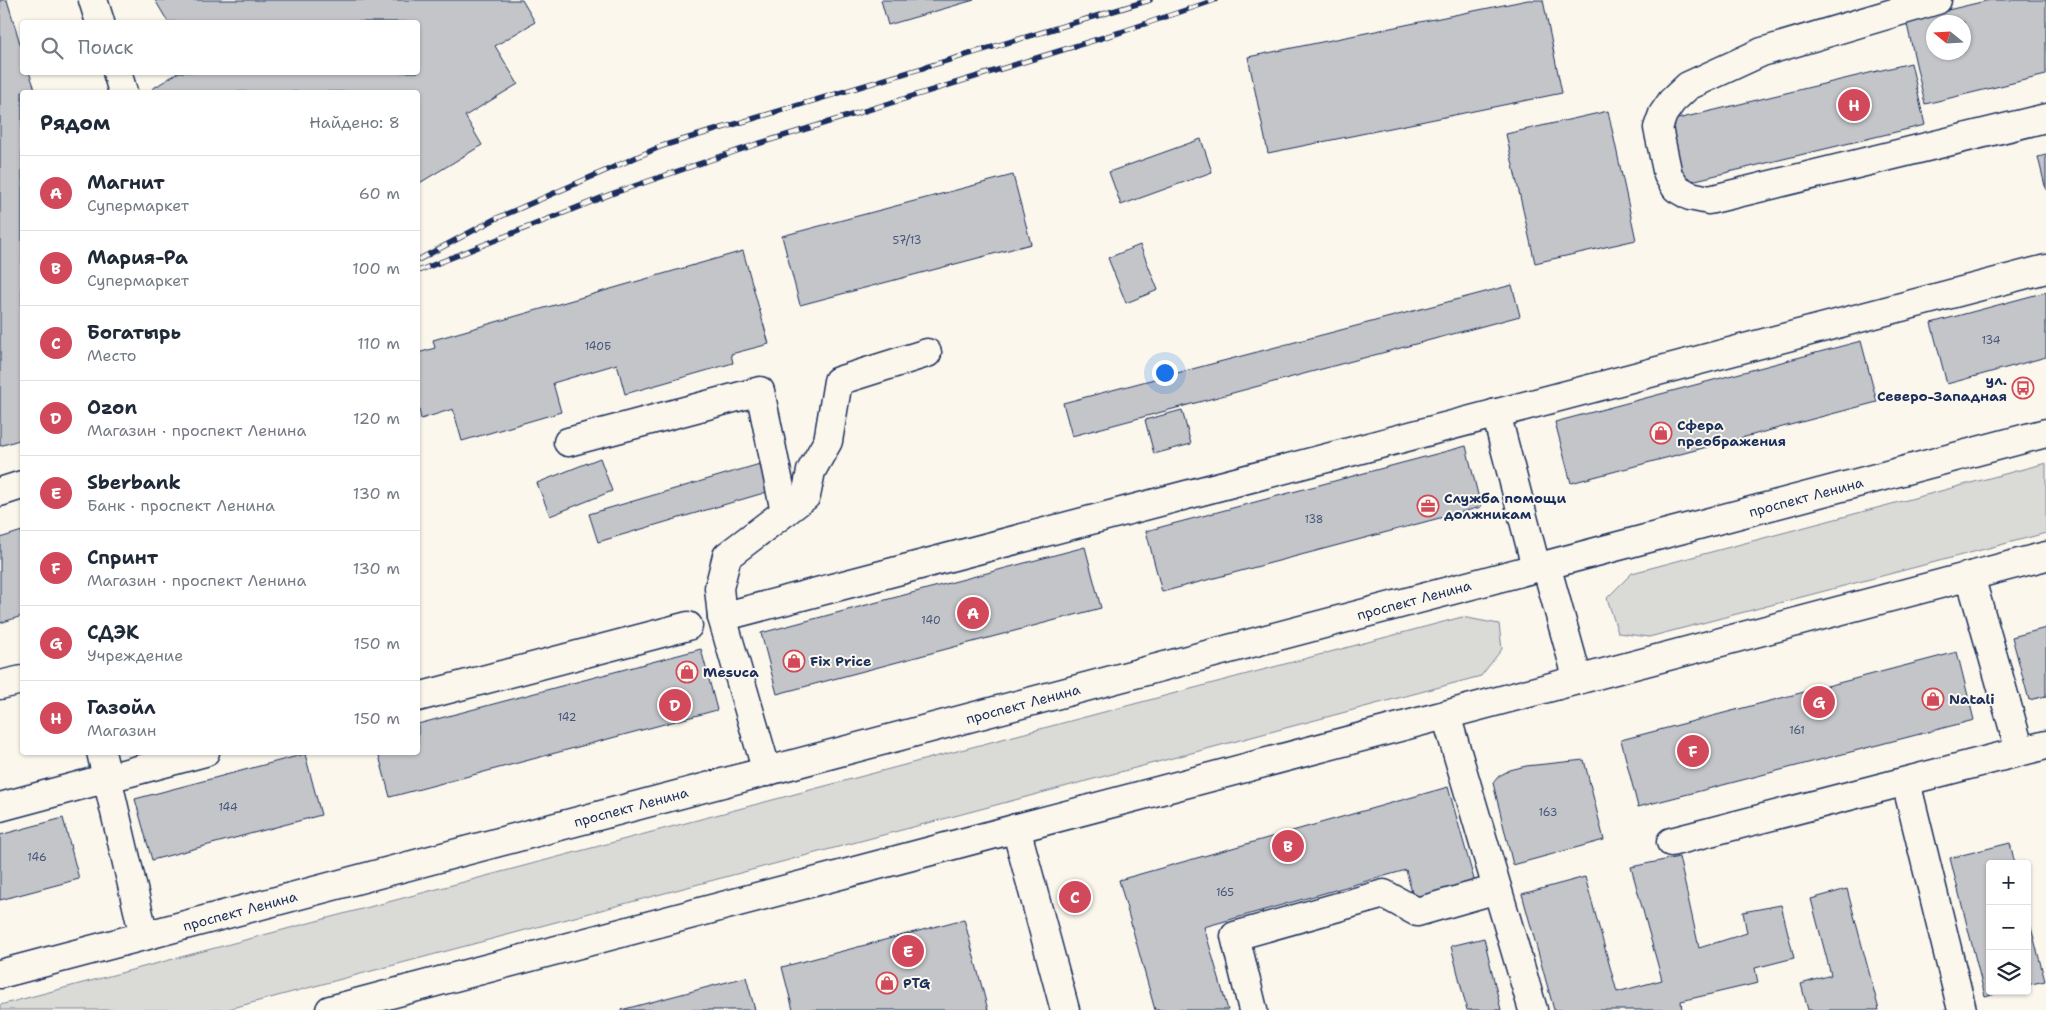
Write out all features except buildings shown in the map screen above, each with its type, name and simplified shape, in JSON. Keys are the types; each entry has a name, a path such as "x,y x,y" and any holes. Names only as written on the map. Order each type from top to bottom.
{"main road":[{"path":"93,0 99,20"},
{"path":"1937,0 1762,52 1688,86 1672,101 1663,114 1658,128 1668,176 1676,188 1690,196 1709,200 2046,118"},
{"path":"118,75 122,90"},
{"path":"722,617 2046,268"},
{"path":"767,772 722,617 719,588 727,556 806,496 811,471 828,441 838,381 927,353"},
{"path":"568,442 760,391 785,512"},
{"path":"1496,413 1541,566 1578,680"},
{"name":"проспект Ленина","path":"0,974 2046,433"},
{"path":"0,492 20,486"},
{"path":"330,1010 2046,556"},
{"path":"1970,576 2020,751"},
{"path":"420,696 688,626"},
{"path":"0,685 20,680"},
{"path":"1446,715 1533,1010"},
{"path":"1671,842 2046,745"},
{"path":"0,806 104,765 182,755"},
{"path":"104,765 144,936"},
{"path":"1906,782 1962,1010"},
{"path":"1016,828 1065,1010"},
{"path":"1253,1010 1235,936 1384,894 1417,912 1497,889"}],"shaded area":[{"path":"2046,463 2046,533 1649,637 1618,633 1607,598 1632,573"},
{"path":"1462,617 1499,624 1502,649 1481,676 225,1010 0,1010 0,1005"}],"railway":[{"path":"420,259 495,219 662,146 1150,0"},
{"path":"420,270 611,194 754,145 1121,32 1215,0"}],"place":[{"name":"Газойл","path":"1854,105"},
{"name":"ул. Северо-Западная","path":"2023,388"},
{"name":"Сфера преображения","path":"1661,433"},
{"name":"Служба помощи должникам","path":"1428,506"},
{"name":"Магнит","path":"973,613"},
{"name":"Fix Price","path":"794,661"},
{"name":"Mesuca","path":"687,672"},
{"name":"Natali","path":"1933,699"},
{"name":"СДЭК","path":"1819,702"},
{"name":"Ozon","path":"675,705"},
{"name":"Спринт","path":"1693,751"},
{"name":"Мария-Ра","path":"1288,846"},
{"name":"Богатырь","path":"1075,897"},
{"name":"Sberbank","path":"908,951"},
{"name":"PTG","path":"887,983"}]}
